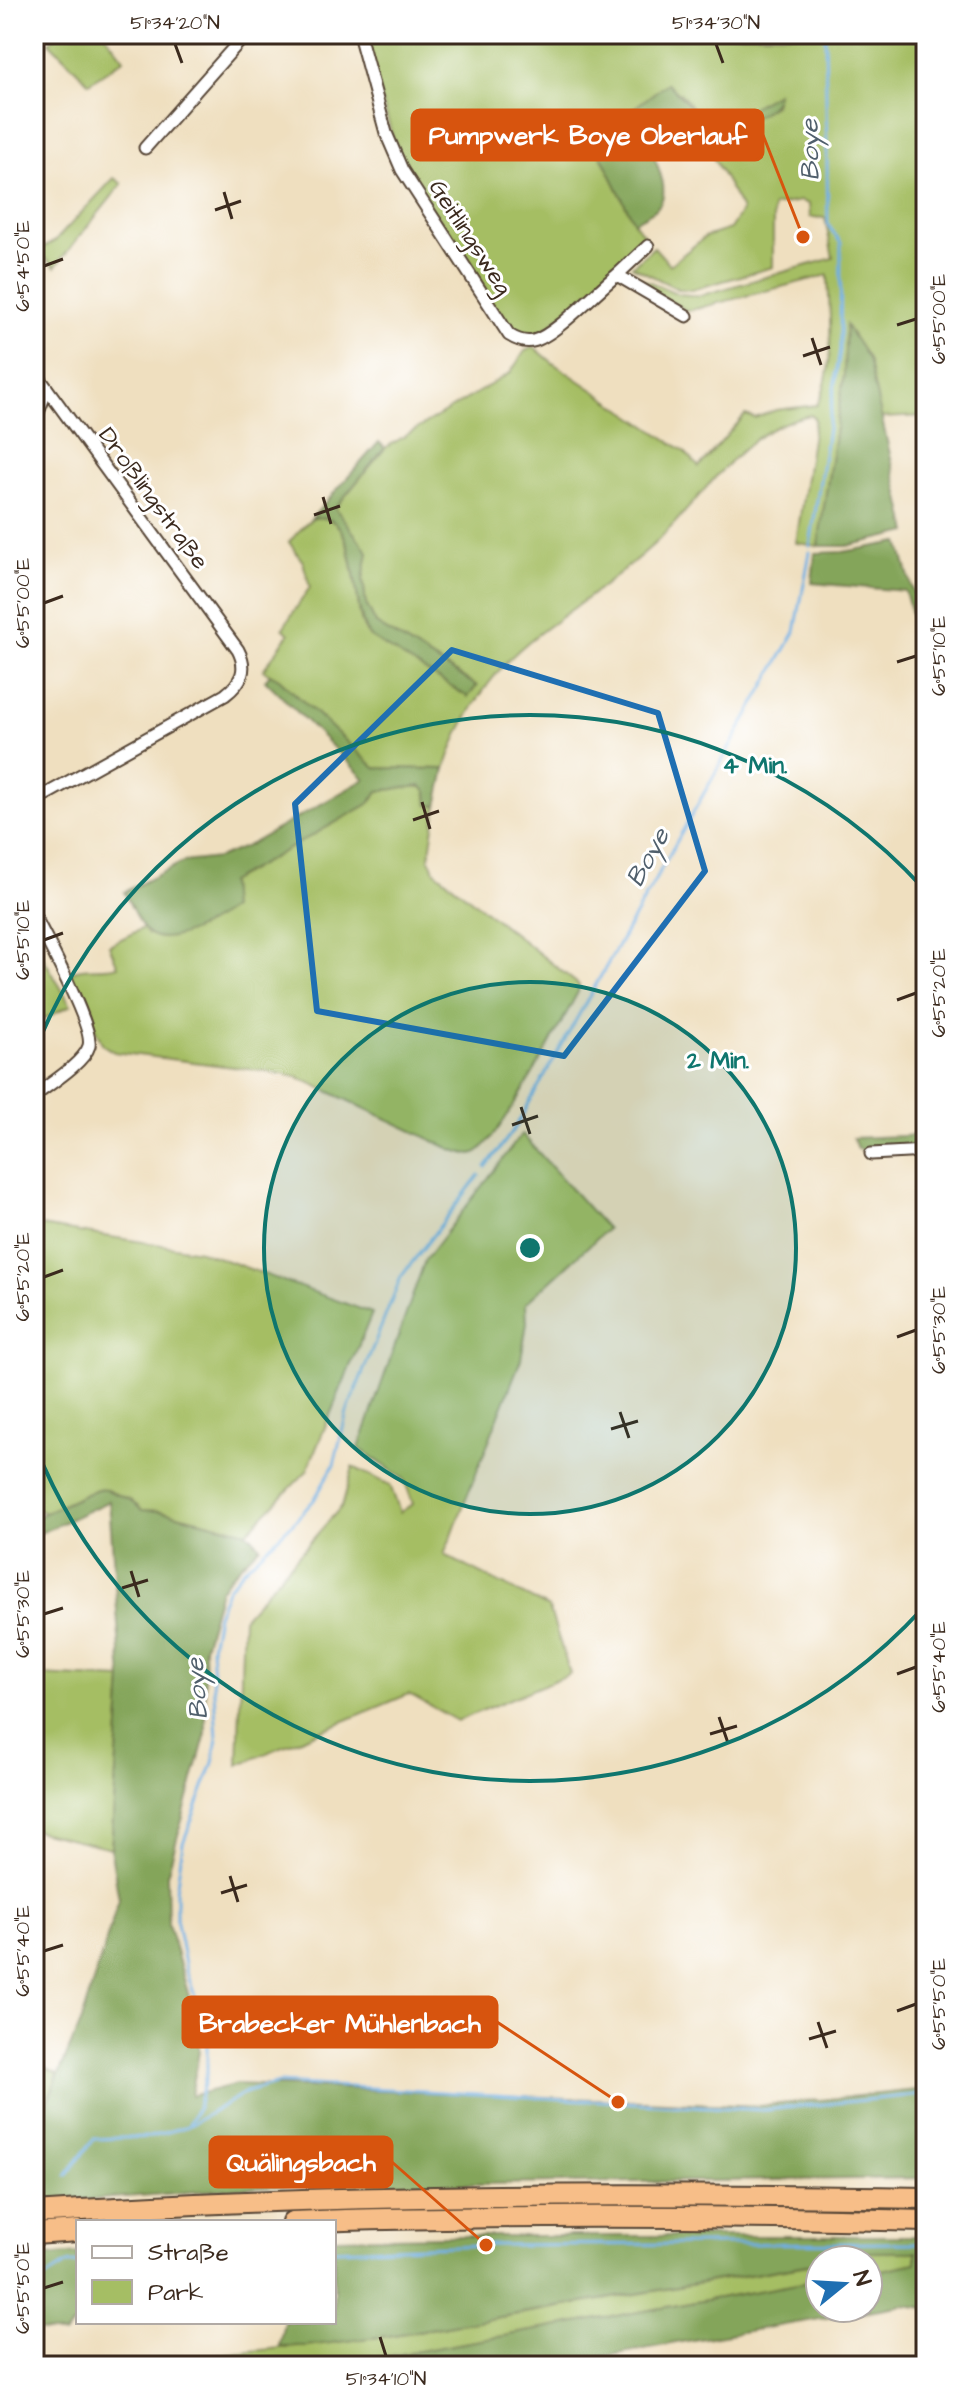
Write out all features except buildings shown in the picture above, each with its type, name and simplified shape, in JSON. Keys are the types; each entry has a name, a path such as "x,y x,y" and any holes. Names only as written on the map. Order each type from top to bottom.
{"highway":[{"path":"34,2213 388,2197 674,2194 926,2198"},
{"path":"336,2220 678,2216 926,2221"},
{"path":"34,2234 76,2231"}],"street":[{"path":"145,148 246,34"},
{"name":"Geitlingsweg","path":"359,34 386,133 402,170 509,335 524,342 546,336 648,246"},
{"path":"617,275 687,316"},
{"name":"Droßlingstraße","path":"34,371 238,650 243,662 242,677 237,686 225,695 34,801"},
{"path":"34,423 47,389"},
{"path":"34,915 85,1022 90,1045 76,1064 34,1096"},
{"path":"871,1154 926,1151"}],"highlighted area":[{"path":"452,650 658,713 705,871 564,1056 317,1011 295,804"}],"green space":[{"path":"59,34 105,34 124,59 89,83 49,42"},
{"path":"363,34 926,34 926,416 880,418 868,359 846,327 844,375 818,546 796,543 815,419 811,415 786,422 763,434 743,450 653,545 512,656 473,707 454,743 445,769 375,768 279,679 263,670 289,634 283,628 310,587 303,562 289,542 311,520 324,516 335,521 349,551 361,621 370,637 476,685 376,624 366,604 363,579 368,552 335,508 385,448 510,373 525,351 534,347 684,451 699,467 745,415 755,418 776,410 817,405 830,358 828,275 687,311 633,279 640,278 679,294 699,296 833,258 825,218 810,217 809,204 800,201 773,206 773,267 691,290 678,289 632,266 654,247 670,265 705,237 730,229 742,210 705,143 712,140 716,130 747,120 774,105 777,93 743,114 715,122 699,115 680,93 593,139 634,222 648,241 547,328 533,336 518,334 498,313 463,252 415,186 394,142"},
{"path":"667,83 698,114 710,121 731,119 777,93 770,107 717,130 712,140 705,143 692,125 681,118 648,131 662,181 662,201 656,209 634,222 593,139"},
{"path":"114,178 122,184 55,267 44,257 34,265 34,253 55,241"},
{"path":"846,325 868,359 908,532 847,546 818,546 844,375"},
{"path":"379,442 385,448 335,508 368,552 363,579 366,604 376,624 477,686 468,697 370,637 363,624 347,543 339,528 328,519 311,519"},
{"path":"899,542 926,638 926,671 905,591 812,583 815,553 843,552"},
{"path":"270,674 375,768 445,769 437,806 428,805 427,792 421,786 378,791 370,803 229,882 231,909 188,932 164,938 154,936 139,923 124,892 183,862 218,858 247,846 365,779 265,680"},
{"path":"413,786 426,788 428,805 437,806 429,859 435,871 579,985 529,1080 485,1145 472,1154 451,1149 298,1077 114,1052 103,1045 68,973 118,966 109,945 143,928 148,934 230,896 229,882 370,803 378,791"},
{"path":"34,942 71,1005 34,1024"},
{"path":"522,1134 607,1229 526,1303 527,1323 521,1359 444,1555 549,1608 570,1674 457,1721 409,1694 238,1765 243,1618 342,1506 353,1467 390,1485 400,1512 413,1504 404,1479 359,1448 425,1260"},
{"path":"926,1135 926,1147 864,1151 857,1149 853,1138"},
{"path":"34,1225 200,1251 372,1313 307,1471 247,1532 161,1511 141,1510 130,1500 97,1489 45,1513 34,1508"},
{"path":"97,1489 130,1500 142,1510 161,1511 247,1532 260,1546 220,1590 204,1647 206,1733 167,1875 168,1924 199,2031 199,2052 191,2096 237,2084 760,2106 926,2089 926,2178 256,2187 34,2204 34,2173 40,2144 34,2140 34,2134 81,2021 119,1899 111,1852 122,1679 109,1501 34,1536 34,1518"},
{"path":"39,1675 122,1679 111,1848 34,1830 34,1714"},
{"path":"34,2063 58,2074 34,2134"},
{"path":"926,2236 926,2308 904,2305 884,2308 884,2270 916,2263 916,2252 884,2252 884,2244 804,2244 804,2265 388,2336 306,2346 279,2346 284,2324 336,2324 336,2238"},
{"path":"884,2252 916,2252 916,2263 884,2270"},
{"path":"76,2253 76,2322 64,2335 34,2330 34,2257"},
{"path":"804,2266 804,2283 334,2366 170,2366 170,2360 388,2336"},
{"path":"804,2283 804,2322 552,2366 334,2366"}],"waterway":[{"name":"Boye","path":"810,546 840,350 841,243 828,225 825,34"},
{"name":"Boye","path":"486,1167 515,1128 795,632 810,552"},
{"name":"Boye","path":"66,2176 94,2139 150,2137 188,2126 198,2107 207,2071 207,2033 186,1969 176,1918 176,1891 183,1843 213,1763 217,1738 211,1647 217,1615 228,1588 243,1570 314,1500 334,1465 347,1412 401,1277 479,1175"},
{"path":"190,2125 246,2092 279,2083 764,2110 926,2094"},
{"path":"336,2250 486,2245 926,2243"},
{"path":"34,2285 67,2264 76,2263"}],"place":[{"name":"Pumpwerk Boye Oberlauf","path":"803,237"},
{"name":"Brabecker Mühlenbach","path":"618,2102"},
{"name":"Quälingsbach","path":"486,2245"}]}
